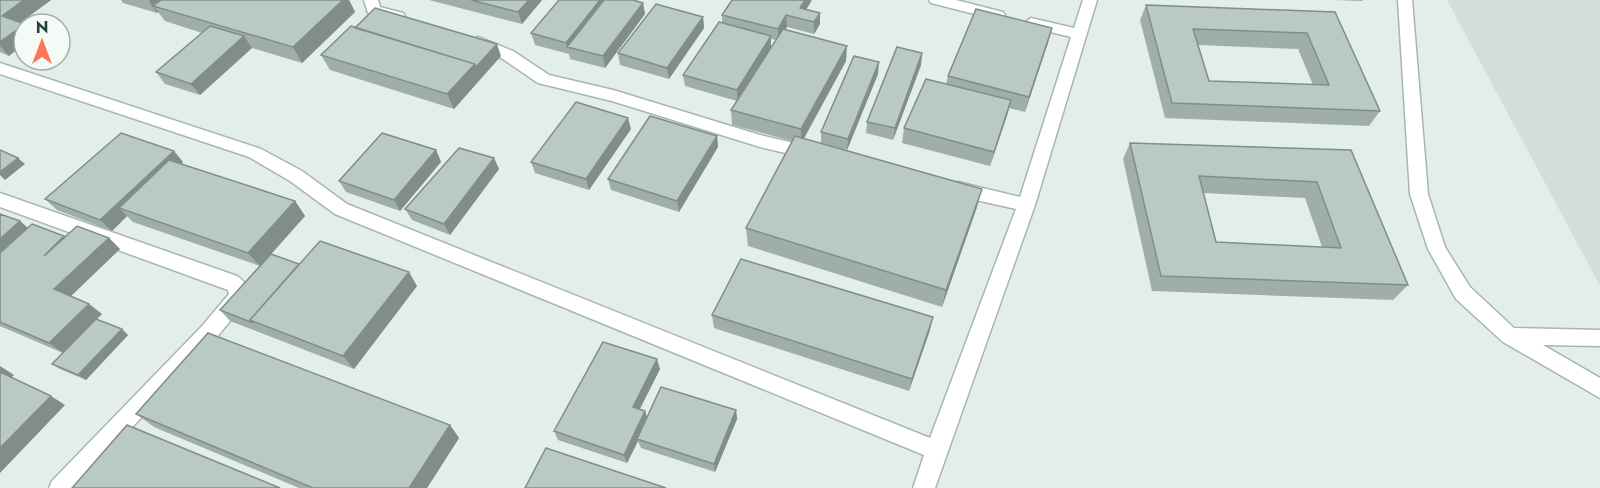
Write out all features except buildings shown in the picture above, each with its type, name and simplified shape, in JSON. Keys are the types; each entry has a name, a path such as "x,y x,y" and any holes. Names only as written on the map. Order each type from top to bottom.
{"street":[{"path":"371,0 374,10 414,21"},
{"path":"936,0 1079,34"},
{"path":"924,488 1026,205 1090,0"},
{"path":"1405,0 1419,194 1437,249 1463,293 1510,336 1600,389"},
{"path":"466,37 508,54 544,79 613,96 760,141 829,158"},
{"path":"0,68 255,153 296,176 341,209 936,450"},
{"path":"945,186 1026,205"},
{"path":"0,200 230,281 237,286 239,296 209,332 60,488"},
{"path":"1510,336 1600,338"}],"shaded area":[{"path":"1447,0 1600,0 1600,286 1598,282"}]}
